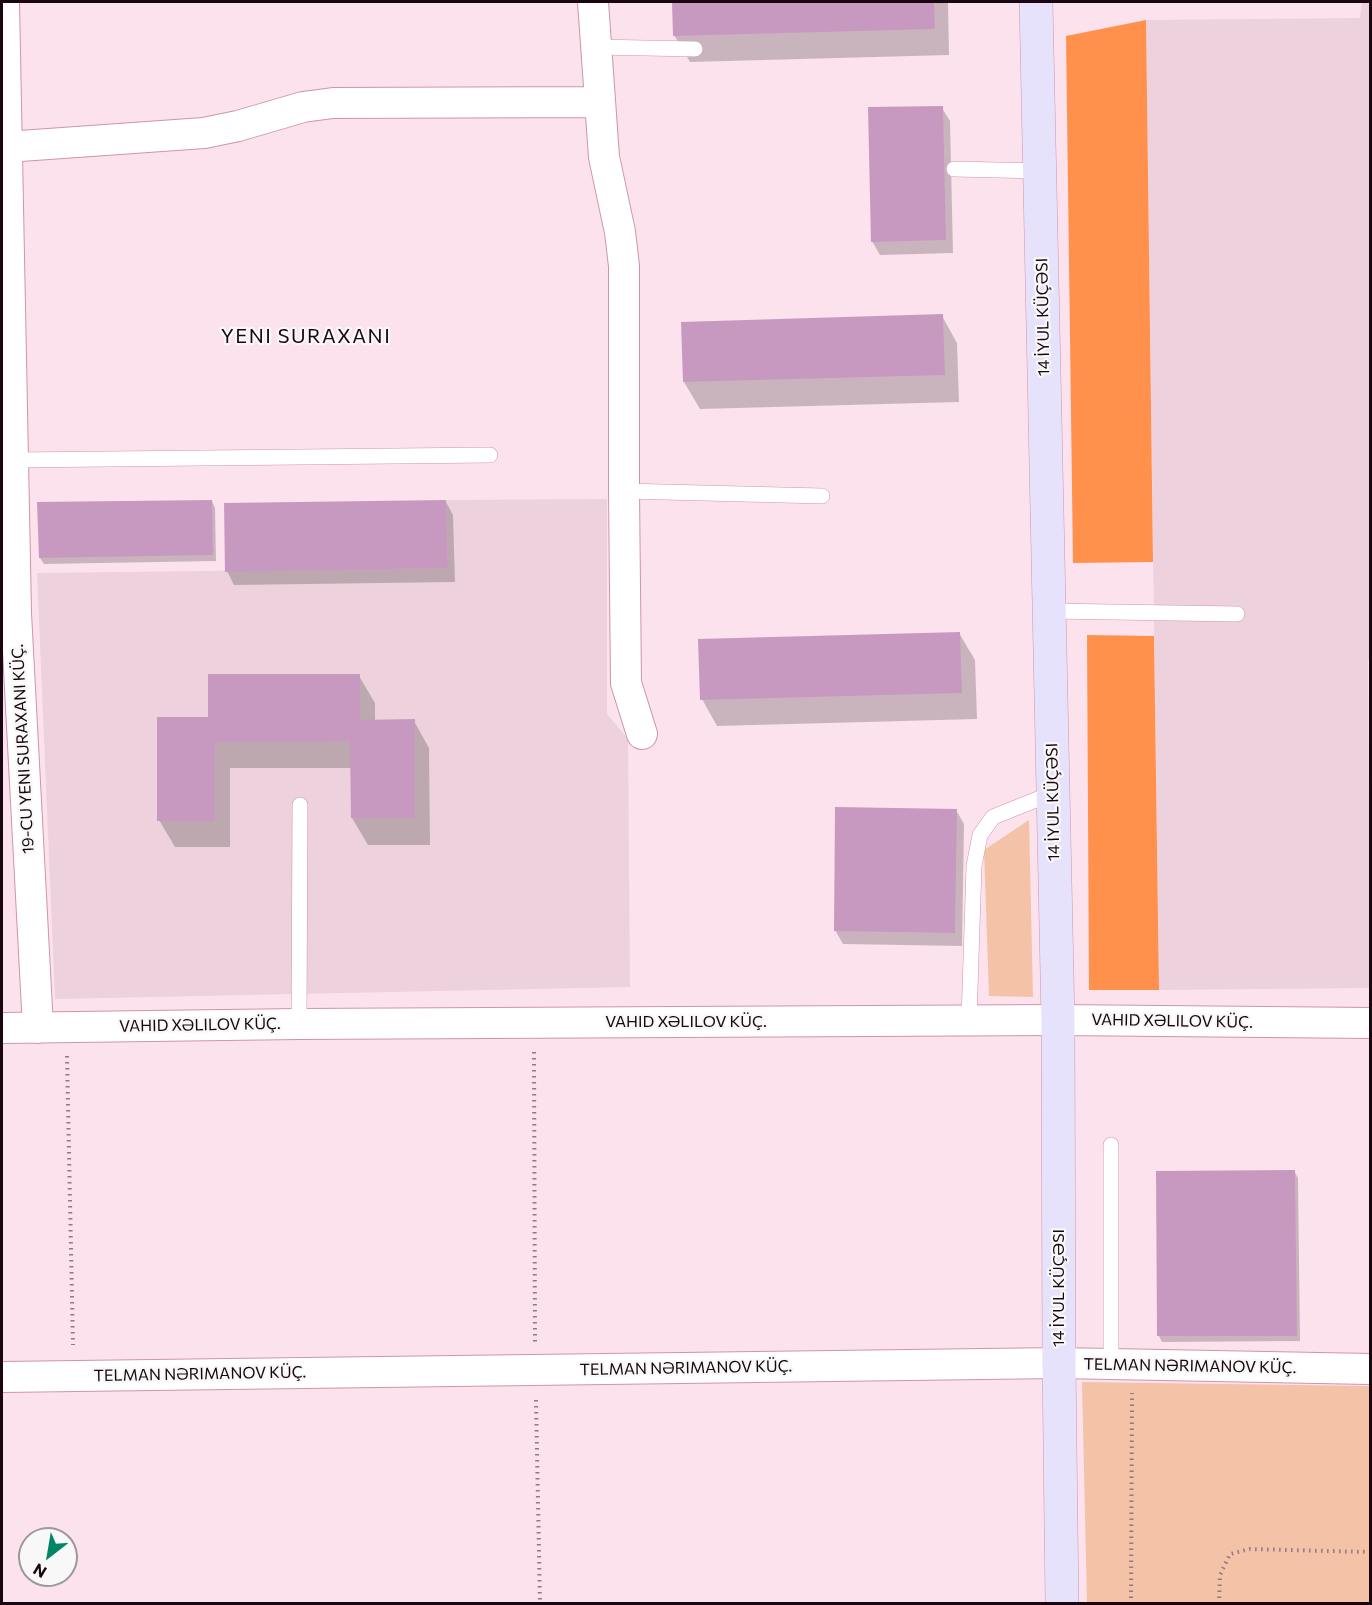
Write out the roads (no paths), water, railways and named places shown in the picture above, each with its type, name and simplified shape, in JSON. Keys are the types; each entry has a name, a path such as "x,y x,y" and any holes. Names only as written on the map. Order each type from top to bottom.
{"street":[{"path":"4,2 5,247 13,460 8,614 52,1027"},
{"path":"593,2 604,157 620,232 624,266 626,683 642,734"},
{"name":"14 İYUL KÜÇƏSI","path":"1036,2 1058,1020 1062,1604"},
{"path":"6,147 204,133 238,126 303,107 333,103 599,102"},
{"name":"VAHID XƏLILOV KÜÇ.","path":"2,1028 969,1020 1371,1023"},
{"name":"TELMAN NƏRIMANOV KÜÇ.","path":"2,1377 1059,1363 1122,1373 1371,1369"}],"lane":[{"path":"595,47 695,49"},
{"path":"954,169 1040,171"},
{"path":"13,460 490,455"},
{"path":"624,491 822,496"},
{"path":"1049,611 1237,614"},
{"path":"969,1020 974,866 980,836 993,817 1053,793"},
{"path":"299,1024 300,805"},
{"path":"1111,1145 1122,1373"}],"district":[{"name":"YENI SURAXANI","path":"306,336"}]}
